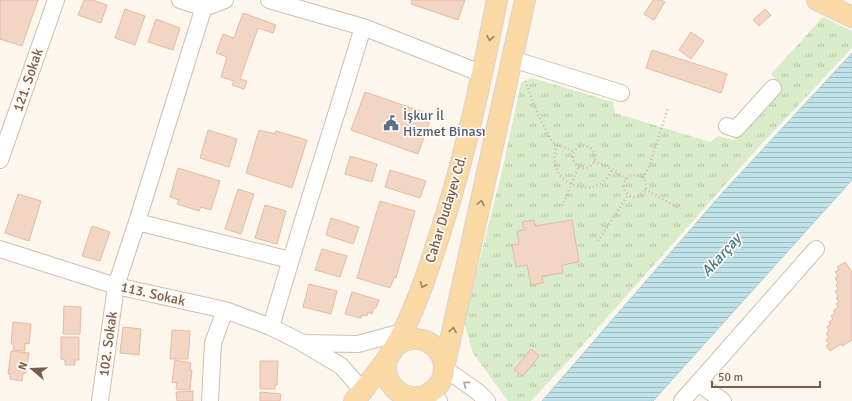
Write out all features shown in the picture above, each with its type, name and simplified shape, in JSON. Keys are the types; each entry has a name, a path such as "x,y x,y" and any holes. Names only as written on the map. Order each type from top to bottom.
{"main road":[{"name":"Cahar Dudayev Cd.","path":"358,396 391,352 402,332 425,280 455,186 482,74 497,0"},
{"name":"Cahar Dudayev Cd.","path":"444,368 525,0"},
{"path":"817,0 852,16"},
{"path":"414,339 424,340 432,344 439,351 443,359 444,368 443,377 439,385 427,399 407,396 399,392 392,386 386,369 387,360 397,345 414,339"}],"street":[{"name":"121. Sokak","path":"0,160 56,0"},
{"path":"180,0 205,4 225,0"},
{"path":"269,0 363,27 482,74"},
{"name":"102. Sokak","path":"100,401 116,286 205,4"},
{"path":"271,327 290,260 333,129 363,27"},
{"path":"511,65 621,93"},
{"path":"727,126 736,129 773,88"},
{"path":"137,222 290,260"},
{"path":"682,401 816,249"},
{"name":"113. Sokak","path":"0,250 116,286 225,310 271,327 341,366 358,396"},
{"path":"210,401 213,343 225,310"},
{"name":"113. Sokak","path":"303,344 358,344 402,332"},
{"path":"444,368 478,392 487,401"},
{"path":"698,383 723,401"}],"path":[{"path":"511,65 523,76 537,112 551,140 557,145 575,152"},
{"path":"642,178 650,164 668,108"},
{"path":"557,145 554,153 554,161 558,173 564,180 575,186 588,188 600,183 610,176 612,169"},
{"path":"584,146 590,148 594,153 594,161 587,167 579,166 575,162 575,152 580,147 584,146"},
{"path":"594,161 612,169 626,179"},
{"path":"562,206 579,166"},
{"path":"636,175 642,178 646,185 642,194 638,196 628,195 624,189 626,179 636,175"},
{"path":"645,189 680,209"},
{"path":"598,241 628,195"}],"green space":[{"path":"823,17 852,31 852,48 757,149 531,401 508,401 473,353 464,322 503,167 521,83 532,78 613,102 615,113 710,142 718,136 734,140 780,86 771,74"}],"water":[{"name":"Akarçay","path":"852,53 852,180 653,401 542,401 724,191"}],"building":[{"path":"0,0 38,0 22,46 0,39"},
{"path":"84,0 92,0 107,5 101,23 78,15"},
{"path":"412,0 465,0 458,20 411,4"},
{"path":"653,0 661,0 665,2 654,20 644,14"},
{"path":"125,9 145,16 135,45 115,38"},
{"path":"765,9 771,15 759,26 753,20"},
{"path":"243,13 276,25 273,33 258,28 240,79 247,81 244,89 232,85 234,81 221,77 227,57 216,53 223,34 234,38"},
{"path":"156,19 180,28 173,50 148,42"},
{"path":"691,32 704,41 691,59 679,50"},
{"path":"652,50 727,74 721,93 646,68"},
{"name":"İşkur İl Hizmet Binası","path":"365,92 432,115 418,154 351,130"},
{"path":"208,130 237,139 229,167 200,158"},
{"path":"259,130 275,134 276,131 307,140 292,188 246,173"},
{"path":"350,156 377,164 372,182 345,174"},
{"path":"178,168 220,181 211,210 201,207 199,211 177,204 179,200 170,197"},
{"path":"390,170 426,181 420,198 385,187"},
{"path":"238,189 254,194 241,234 225,229"},
{"path":"18,194 41,201 29,241 5,233"},
{"path":"380,201 415,211 396,278 394,277 390,288 357,278"},
{"path":"265,205 286,211 277,244 255,238"},
{"path":"331,218 359,227 353,244 326,235"},
{"path":"534,220 535,226 572,220 579,262 562,265 563,273 542,276 543,283 531,285 527,265 516,267 512,245 519,244 517,231 524,230 522,222"},
{"path":"92,226 110,232 100,261 82,256"},
{"path":"322,249 347,256 340,277 315,270"},
{"path":"845,262 852,272 852,340 842,346 841,344 830,351 826,346 829,344 826,340 829,338 826,333 829,331 827,327 831,324 829,322 833,319 831,316 835,313 834,310 838,307 836,304 839,302 836,298 838,296 835,291 838,290 836,285 838,283 835,278 838,276 835,272 839,270 837,267"},
{"path":"309,284 337,291 331,314 303,307"},
{"path":"352,292 379,300 372,314 368,312 367,316 362,315 361,318 345,314"},
{"path":"64,306 81,307 80,334 63,334"},
{"path":"13,322 31,324 29,344 25,343 25,351 13,350 14,344 11,344"},
{"path":"123,327 141,329 139,355 120,353"},
{"path":"172,330 190,331 188,359 170,359"},
{"path":"61,337 79,337 79,360 75,360 75,365 65,365 65,360 61,359"},
{"path":"531,349 539,356 523,376 514,370"},
{"path":"11,351 29,353 26,373 23,373 22,381 10,379 10,374 8,374"},
{"path":"175,360 191,363 190,370 192,370 190,390 176,389 177,383 172,382"},
{"path":"260,361 278,361 277,385 275,385 275,389 260,389"},
{"path":"193,391 193,401 177,401 176,392"},
{"path":"260,392 281,394 280,401 260,401"}],"place":[{"name":"İşkur İl Hizmet Binası","path":"391,123"}]}
